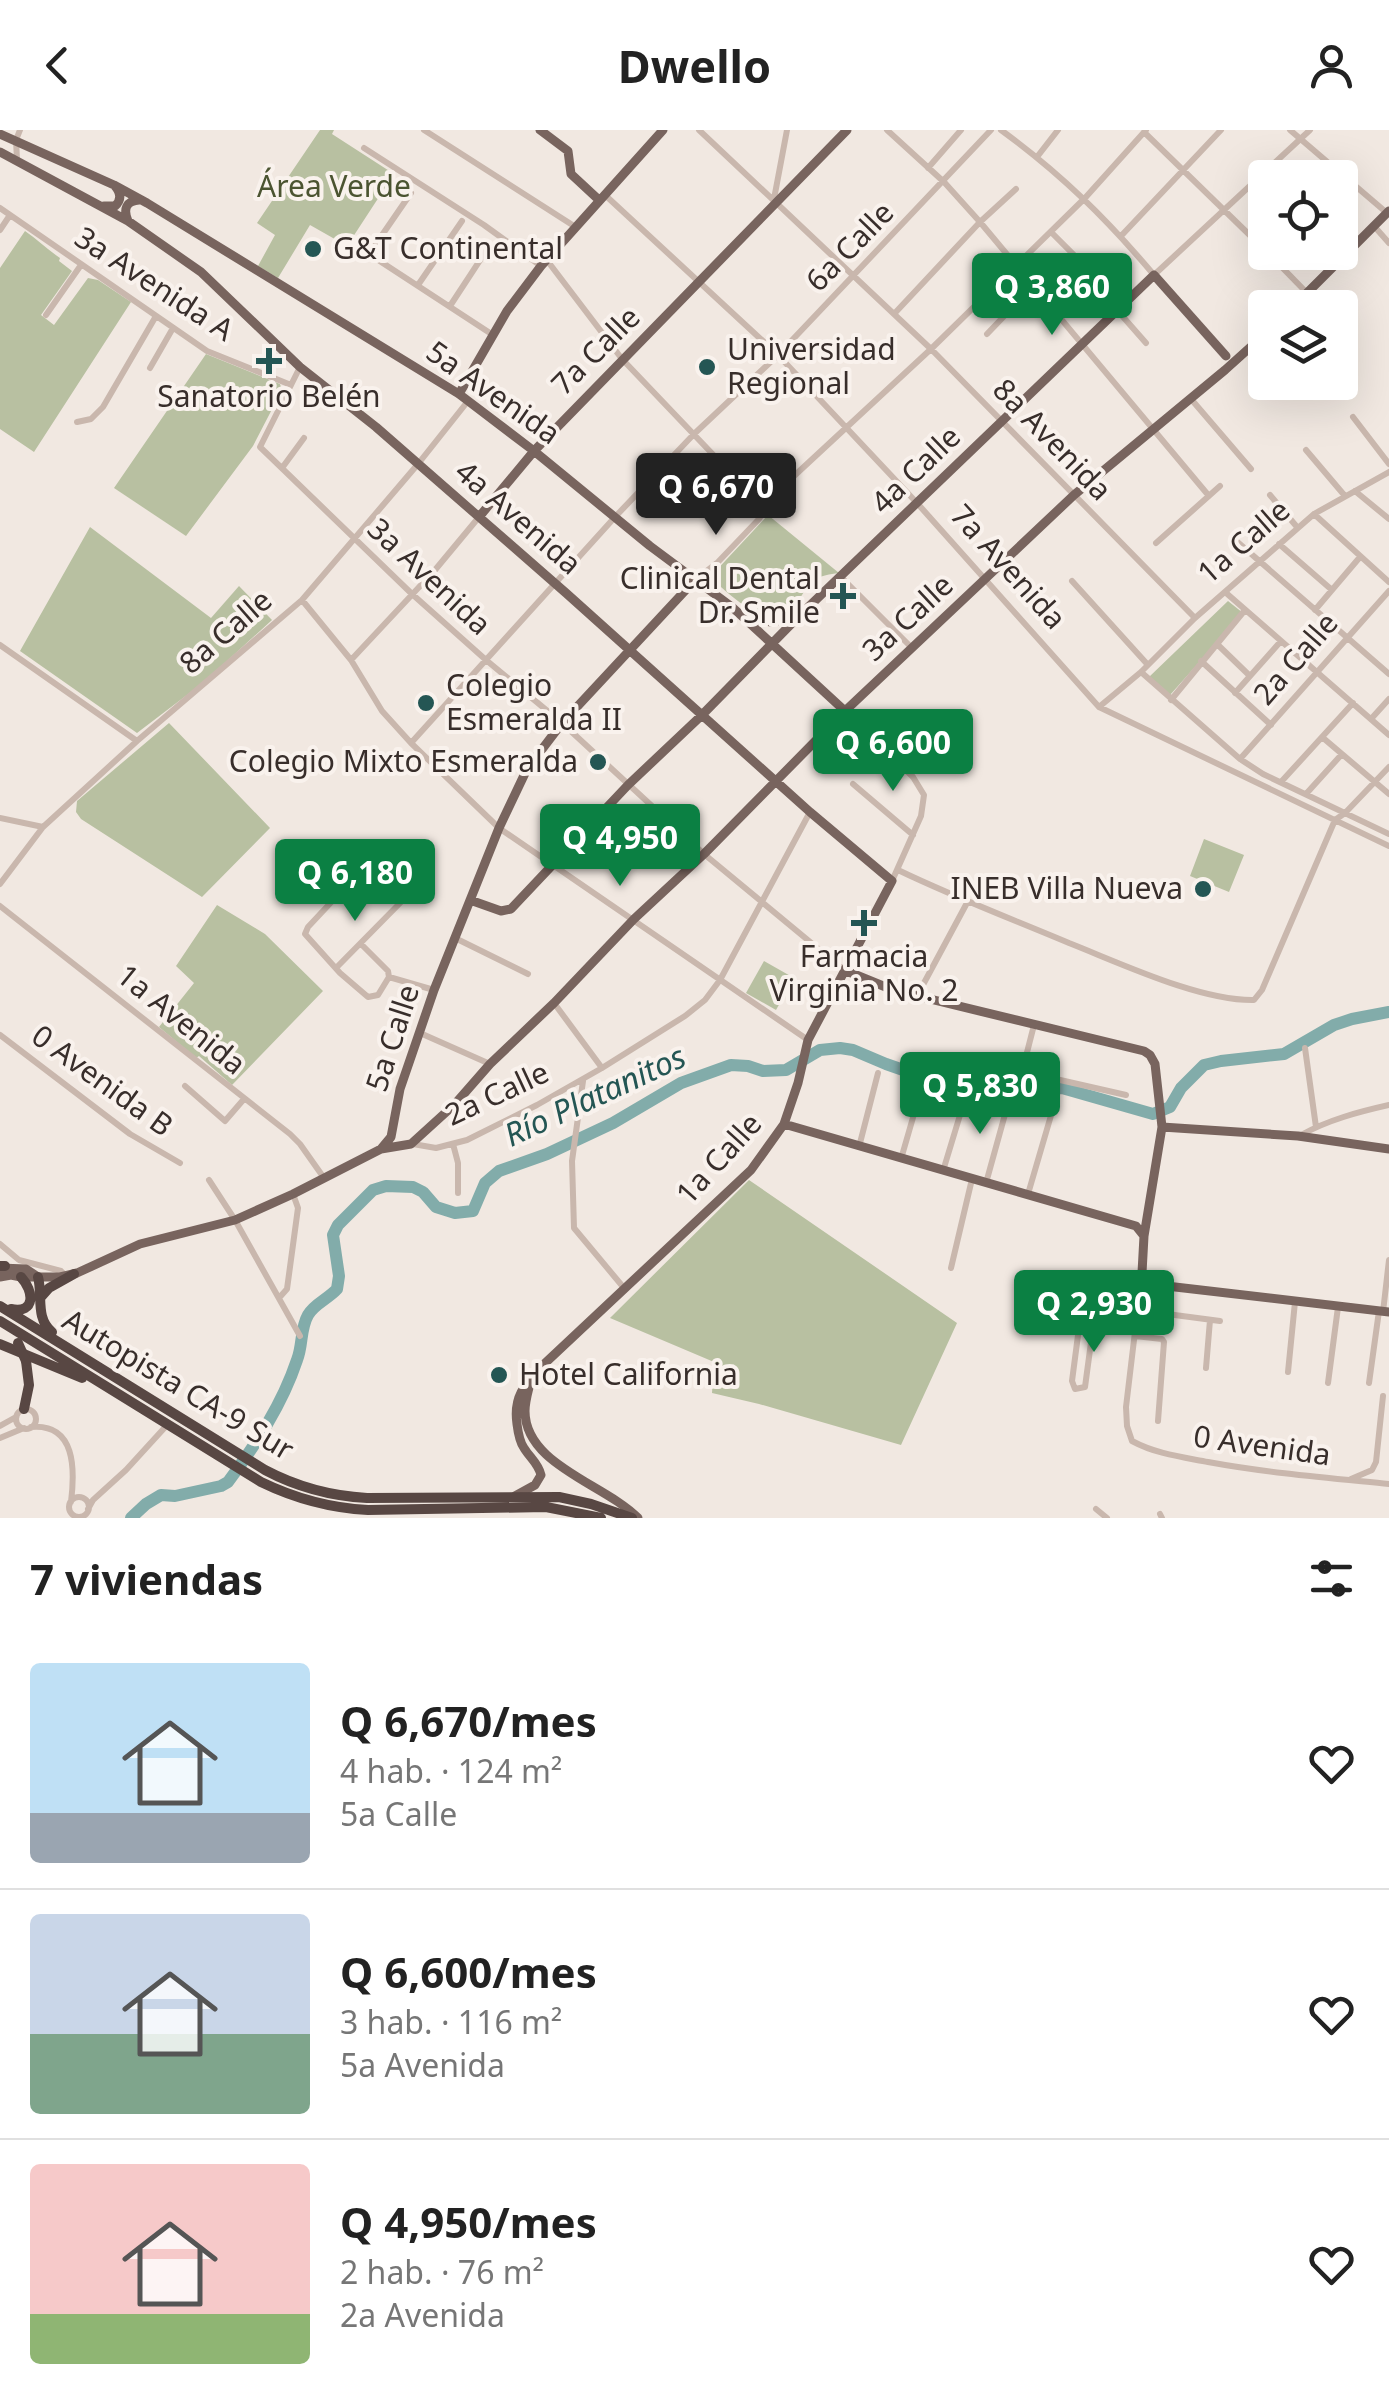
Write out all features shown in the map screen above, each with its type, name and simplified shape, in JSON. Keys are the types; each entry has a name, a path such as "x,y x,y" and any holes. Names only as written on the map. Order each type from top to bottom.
{"highway":[{"path":"41,1298 70,1275"},
{"path":"0,1306 26,1308 30,1290 21,1277"},
{"path":"38,1277 46,1328 71,1343 84,1357"},
{"name":"Autopista CA-9 Sur","path":"0,1306 298,1498 368,1510 454,1513 546,1507 600,1518"},
{"path":"1,1321 18,1342 26,1362 30,1386 20,1413"},
{"name":"Autopista CA-9 Sur","path":"1,1321 168,1424 214,1446"},
{"path":"0,1344 124,1397"},
{"name":"Autopista CA-9 Sur","path":"263,1476 346,1497 560,1497 635,1518"}],"main road":[{"name":"7a Avenida","path":"540,130 568,151 570,174 602,197"},
{"name":"8a Calle","path":"463,398 493,335 544,263 662,130"},
{"name":"7a Calle","path":"479,517 534,451 847,130"},
{"name":"5a Avenida","path":"0,134 18,135 114,185 463,398 743,617 845,711"},
{"name":"4a Avenida","path":"2,153 128,221 202,272 300,367 418,464 892,881"},
{"path":"102,206 118,204 120,192 114,185"},
{"path":"128,221 127,205 139,200"},
{"path":"1310,290 1388,212"},
{"path":"1154,275 1226,356 1225,370"},
{"name":"4a Calle","path":"470,900 509,911 628,785 799,616 1154,275"},
{"name":"3a Calle","path":"407,1145 455,1104 490,1064 845,711 1074,496 1248,350"},
{"path":"1226,356 1241,356"},
{"name":"5a Calle","path":"382,1149 391,1136 400,1088 434,990 527,770 562,723 695,580"},
{"path":"743,617 771,622 799,616"},
{"name":"1a Calle","path":"516,1496 536,1485 541,1476 538,1465 522,1444 515,1413 520,1390 751,1170 784,1124 808,1040 892,881"},
{"path":"844,970 893,990 1147,1053 1156,1064 1162,1125 1144,1236 1142,1272 1150,1282 1383,1312"},
{"path":"784,1124 1136,1226 1144,1236"},
{"path":"1162,1125 1298,1136 1389,1149"},
{"path":"391,1136 407,1145"},
{"name":"2a Calle","path":"1,1269 21,1277 70,1275 140,1244 235,1220 382,1149 407,1145"},
{"path":"1136,1226 1147,1220"},
{"name":"2a Calle","path":"1,1269 26,1269 38,1277"},
{"path":"532,1379 525,1412 531,1438 539,1449 624,1504 635,1518"}],"street":[{"path":"424,130 574,226"},
{"name":"8a Avenida","path":"699,130 931,349 1195,618"},
{"path":"776,201 787,130"},
{"path":"887,130 944,182 1017,264 1209,496"},
{"path":"928,168 961,130"},
{"name":"6a Calle","path":"410,743 615,517 694,434 778,356 991,130"},
{"path":"1001,130 1085,198 1154,275"},
{"path":"1038,157 1058,130"},
{"path":"1121,236 1221,130"},
{"path":"1290,130 1388,212"},
{"name":"4a Calle","path":"1154,275 1310,130"},
{"path":"1145,131 1248,233"},
{"name":"5a Calle","path":"695,580 759,519 762,506 1051,232 1145,131"},
{"path":"18,135 18,160"},
{"path":"364,148 544,263 622,359 762,506"},
{"path":"894,314 1016,188"},
{"path":"411,193 369,254 493,335"},
{"name":"7a Avenida","path":"602,197 778,356 918,503 1099,708 1389,846"},
{"name":"3a Avenida A","path":"0,208 207,352 290,385"},
{"path":"0,230 10,215"},
{"path":"418,285 462,221"},
{"path":"1374,226 1389,243"},
{"path":"1051,232 1080,262"},
{"path":"450,306 488,248"},
{"path":"46,315 81,264"},
{"path":"1285,270 1304,290"},
{"path":"987,334 1034,285"},
{"path":"1117,310 1146,344"},
{"path":"77,422 91,419 103,408 156,316"},
{"path":"150,368 173,328"},
{"path":"290,385 300,367"},
{"name":"3a Avenida","path":"290,385 260,447 412,594 562,723 704,854 844,970"},
{"name":"8a Calle","path":"0,884 43,827 302,600 418,464 463,398"},
{"path":"1190,399 1252,469"},
{"path":"1352,417 1389,464"},
{"path":"282,468 304,438"},
{"path":"1306,450 1345,496"},
{"name":"1a Calle","path":"1099,708 1314,514 1389,472"},
{"path":"1156,543 1220,486"},
{"path":"1356,491 1389,519"},
{"path":"1270,496 1297,528"},
{"path":"1314,514 1389,582"},
{"name":"7a Calle","path":"351,660 479,517"},
{"path":"1234,539 1387,670"},
{"path":"1280,544 1332,590"},
{"path":"1316,610 1360,557"},
{"path":"840,576 912,648"},
{"name":"7a Avenida","path":"1072,581 1148,665"},
{"name":"2a Calle","path":"1240,759 1389,591"},
{"path":"1225,592 1389,735"},
{"path":"302,600 351,660 382,711 410,743 500,828 808,1040"},
{"path":"1171,700 1245,610"},
{"path":"1235,694 1281,641"},
{"path":"1216,644 1250,676"},
{"path":"0,645 137,741"},
{"path":"1201,661 1271,725"},
{"path":"1141,672 1240,759 1389,834"},
{"path":"1372,719 1389,698"},
{"path":"1281,782 1353,703"},
{"name":"5a Avenida","path":"845,711 913,778 924,795 921,816"},
{"path":"1322,737 1389,794"},
{"path":"1306,794 1342,754"},
{"path":"898,870 1133,969 1205,993 1256,999 1335,820 1389,767"},
{"path":"853,784 913,835"},
{"name":"2a Calle","path":"407,1145 436,1148 467,1140 582,1080 686,1016 720,980 810,812"},
{"name":"1a Calle","path":"892,881 921,816"},
{"path":"0,818 43,827"},
{"path":"338,971 360,944 402,902 404,895 392,852 385,848 308,926 305,934 338,971 371,998 378,995 388,971 360,944"},
{"path":"918,996 968,901"},
{"name":"1a Avenida","path":"0,906 290,1134 325,1179"},
{"path":"455,938 528,974"},
{"path":"388,977 434,990"},
{"path":"554,1003 602,1068"},
{"path":"1034,1025 1025,1072 1126,1094"},
{"path":"419,1032 490,1064"},
{"name":"0 Avenida B","path":"0,1035 130,1134 180,1163"},
{"path":"1305,1048 1316,1126"},
{"path":"859,1147 878,1072"},
{"path":"582,1080 572,1161 574,1228 625,1290"},
{"path":"901,1159 923,1084"},
{"path":"185,1086 225,1120 244,1099"},
{"path":"944,1171 967,1092"},
{"path":"1028,1194 1057,1095"},
{"path":"986,1183 1009,1100"},
{"path":"1298,1136 1316,1126 1389,1105"},
{"path":"452,1144 458,1163 458,1192"},
{"path":"951,1268 972,1179"},
{"path":"209,1180 300,1336"},
{"path":"279,1298 287,1289 298,1208 293,1194"},
{"path":"0,1244 19,1260 70,1275"},
{"path":"1369,1383 1389,1260"},
{"path":"1142,1272 1135,1336 1164,1342 1158,1420"},
{"path":"1072,1291 1138,1298"},
{"path":"1288,1372 1295,1302"},
{"path":"1328,1383 1338,1307"},
{"path":"1137,1310 1220,1320"},
{"path":"1094,1320 1084,1388 1075,1389 1072,1381 1079,1323 1084,1319 1136,1323"},
{"path":"1206,1368 1210,1320"},
{"name":"0 Avenida","path":"1135,1336 1126,1407 1132,1441 1170,1456 1389,1484"},
{"path":"1348,1480 1372,1470 1376,1462 1384,1396"},
{"path":"0,1426 20,1413 32,1411 33,1425"},
{"path":"20,1413 17,1423 58,1434 68,1444 73,1513"},
{"path":"73,1513 85,1514 168,1424"},
{"path":"0,1438 33,1425"},
{"path":"72,1489 88,1509"},
{"path":"83,1498 97,1497"},
{"path":"73,1513 83,1498"},
{"path":"1096,1508 1107,1518"}],"green space":[{"name":"Área Verde","path":"320,130 334,130 332,134 394,174 347,246 310,225 278,278 258,266 275,235 257,223"},
{"path":"25,231 72,271 41,315 54,325 88,278 98,280 131,302 34,452 0,429 0,268"},
{"path":"206,354 280,384 282,390 253,446 186,536 114,488"},
{"path":"676,459 704,487 701,491 708,498 713,494 720,501 710,513 695,498 687,506 679,503 655,482"},
{"path":"768,515 839,573 816,579 787,613 776,617 765,616 743,604 714,581 712,575"},
{"path":"90,527 211,618 239,586 272,620 204,682 137,733 20,651"},
{"path":"1228,601 1243,613 1170,695 1149,677"},
{"path":"169,723 270,828 202,897 81,819 76,812 77,801"},
{"path":"1204,839 1244,855 1229,892 1190,876"},
{"path":"217,905 265,934 323,991 232,1085 159,1027 194,983 176,966"},
{"path":"764,961 794,978 776,1010 746,993"},
{"path":"749,1180 957,1323 901,1445 712,1393 714,1362 610,1318"}],"waterway":[{"name":"Río Platanitos","path":"131,1518 161,1495 175,1496 228,1482 284,1393 308,1315 337,1289 333,1235 373,1190 386,1186 413,1187 436,1207 455,1213 473,1211 485,1183 499,1171 547,1154 613,1123 681,1083 731,1065 763,1071 786,1070 820,1050 840,1048 952,1087 1062,1088 1153,1114 1170,1107 1181,1088 1204,1065 1284,1054 1334,1025 1389,1012"}],"place":[{"name":"G&T Continental","path":"313,249"},
{"name":"Sanatorio Belén","path":"269,361"},
{"name":"Universidad Regional","path":"707,367"},
{"name":"Clinical Dental Dr. Smile","path":"843,596"},
{"name":"Colegio Esmeralda II","path":"426,703"},
{"name":"Colegio Mixto Esmeralda","path":"598,762"},
{"name":"INEB Villa Nueva","path":"1203,889"},
{"name":"Farmacia Virginia No. 2","path":"864,923"},
{"name":"Hotel California","path":"499,1375"}]}
